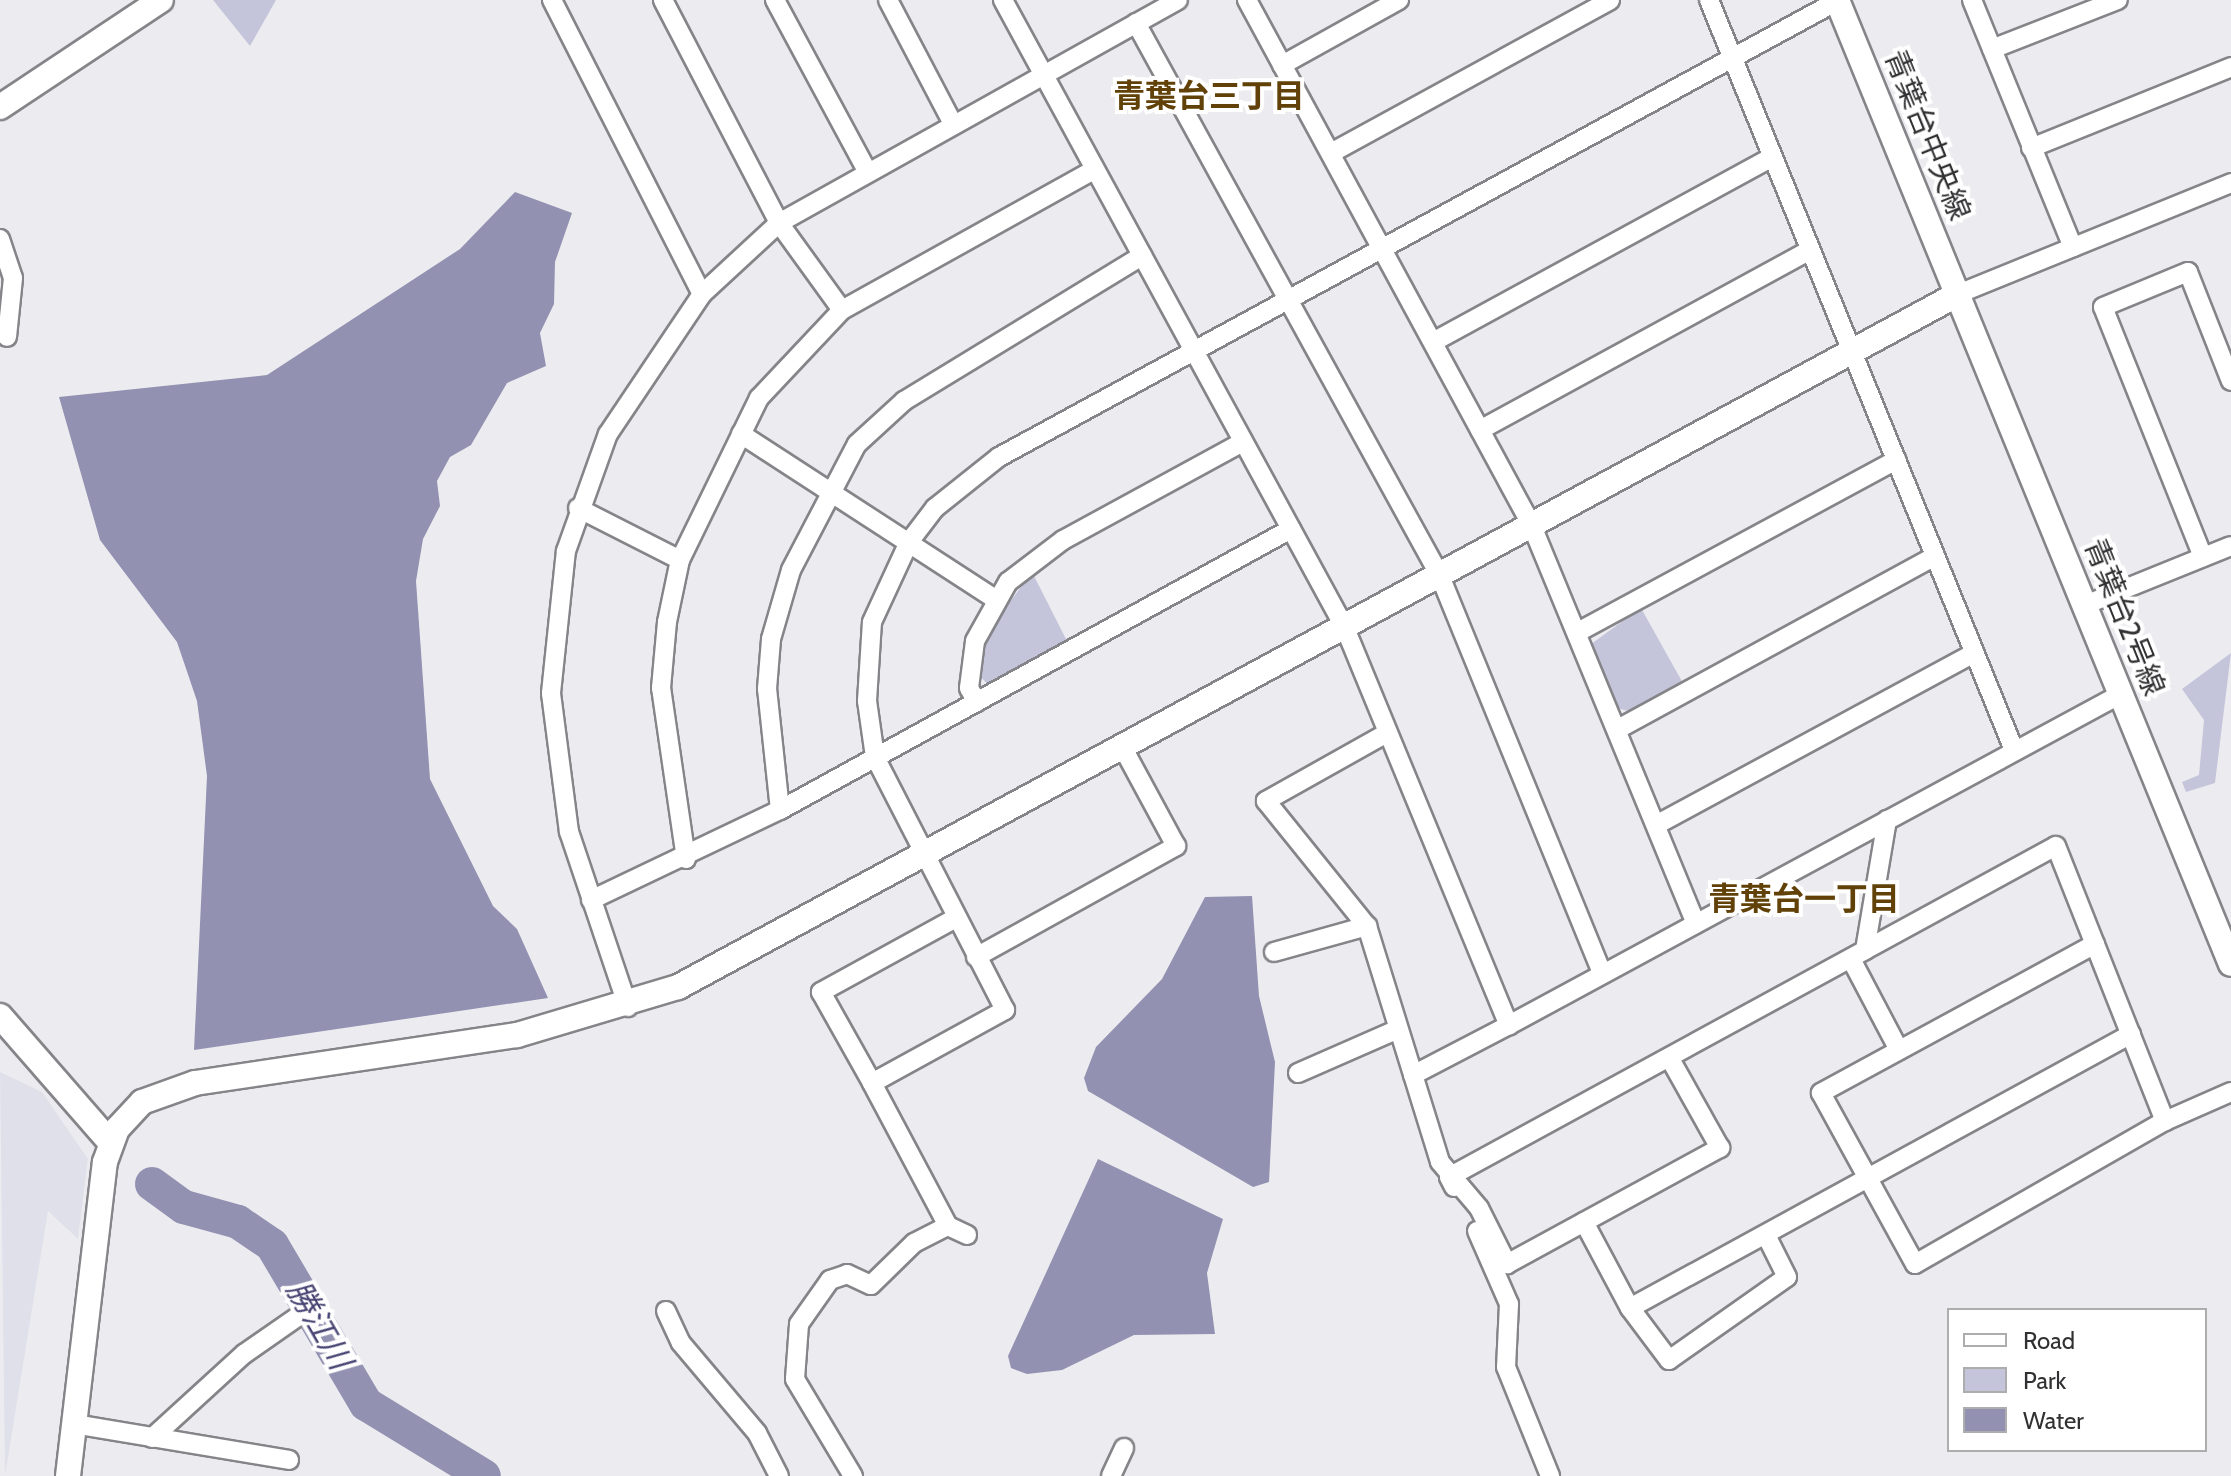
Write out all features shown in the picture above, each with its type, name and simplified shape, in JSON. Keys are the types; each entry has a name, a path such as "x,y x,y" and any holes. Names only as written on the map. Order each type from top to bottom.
{"street":[{"path":"0,107 161,0"},
{"path":"552,0 702,294"},
{"path":"663,0 779,223 842,310"},
{"path":"775,0 866,169"},
{"path":"888,0 952,122"},
{"path":"1003,0 1345,628 1509,1025"},
{"path":"628,1007 591,900 559,790 551,693 557,598 578,508 635,384 702,294 779,223 866,169 1178,0"},
{"path":"1247,0 1532,526 1696,923"},
{"path":"1282,65 1399,0"},
{"path":"1331,153 1610,0"},
{"path":"1709,0 2014,750"},
{"path":"872,1083 1005,1010 954,919 875,757 867,701 872,622 909,542 935,508 999,457 1838,0"},
{"name":"青葉台中央線","path":"1838,0 1958,294"},
{"path":"1972,0 2073,247"},
{"path":"1992,49 2118,0"},
{"path":"1136,23 1440,576 1602,973"},
{"path":"2031,148 2231,67"},
{"path":"1433,342 1772,157"},
{"path":"686,859 661,688 680,560 759,398 842,310 1094,170"},
{"path":"68,1476 109,1141 142,1102 184,1086 517,1035 628,1007 740,958 1958,294 2231,183"},
{"path":"0,239 13,278 7,337"},
{"path":"1480,430 1810,250"},
{"path":"780,810 767,689 771,639 791,570 828,493 857,444 904,401 1142,256"},
{"path":"2203,557 2103,307 2188,272 2231,381"},
{"name":"青葉台2号線","path":"1958,294 2231,964"},
{"path":"741,434 994,598"},
{"path":"977,702 971,665 994,598 1063,540 1243,442"},
{"path":"1578,632 1896,460"},
{"path":"578,508 680,560"},
{"path":"591,900 686,859 780,810 1291,529"},
{"path":"2085,605 2231,546"},
{"path":"1618,729 1935,556"},
{"path":"1656,825 1974,653"},
{"path":"1413,1075 2121,694"},
{"path":"1387,733 1266,801 1367,926 1413,1075 1449,1177 1509,1304 1506,1367 1550,1476"},
{"path":"976,957 1176,846 1124,750"},
{"path":"1887,820 1858,954 1899,1050"},
{"path":"1449,1177 2056,846 2165,1121"},
{"path":"954,919 821,992 948,1226 967,1235"},
{"path":"1274,952 1367,926"},
{"path":"2095,944 1821,1093 1915,1264 2165,1121 2231,1092"},
{"path":"0,1016 109,1141"},
{"path":"1298,1073 1398,1029"},
{"path":"1630,1308 2131,1034"},
{"path":"1449,1177 1479,1208 1507,1264 1720,1148 1670,1059"},
{"path":"1584,1222 1630,1308 1669,1360 1787,1277 1766,1235"},
{"path":"853,1476 795,1379 799,1324 830,1280 847,1274 871,1285 914,1243 948,1226"},
{"path":"666,1311 681,1343 757,1433 779,1476"},
{"path":"152,1438 244,1354 303,1313"},
{"path":"74,1424 289,1460"},
{"path":"1111,1476 1124,1448"}],"shaded area":[{"path":"0,1072 42,1092 88,1159 78,1239 48,1211 5,1476"}],"green space":[{"path":"213,0 276,0 250,46"},
{"path":"1032,572 1068,643 989,686 980,676 989,630"},
{"path":"1641,608 1684,685 1632,712 1617,708 1591,644"},
{"path":"2231,653 2215,783 2186,792 2182,782 2199,775 2204,720 2182,689"}],"water":[{"path":"515,192 572,213 555,262 554,304 540,333 546,366 507,383 471,445 450,457 437,481 440,506 423,539 416,581 430,779 493,906 517,929 548,998 194,1050 207,776 197,701 177,642 100,540 59,397 267,375 460,249"},
{"path":"1252,896 1259,996 1275,1062 1269,1182 1253,1187 1088,1091 1084,1078 1096,1047 1162,979 1205,897"},
{"path":"1098,1159 1223,1219 1207,1273 1215,1334 1134,1335 1062,1370 1027,1374 1011,1368 1008,1356"}],"waterway":[{"name":"勝江川","path":"152,1184 184,1207 238,1222 272,1245 366,1404 484,1476"}],"district":[{"name":"青葉台三丁目","path":"1209,96"},
{"name":"青葉台一丁目","path":"1804,899"}]}
